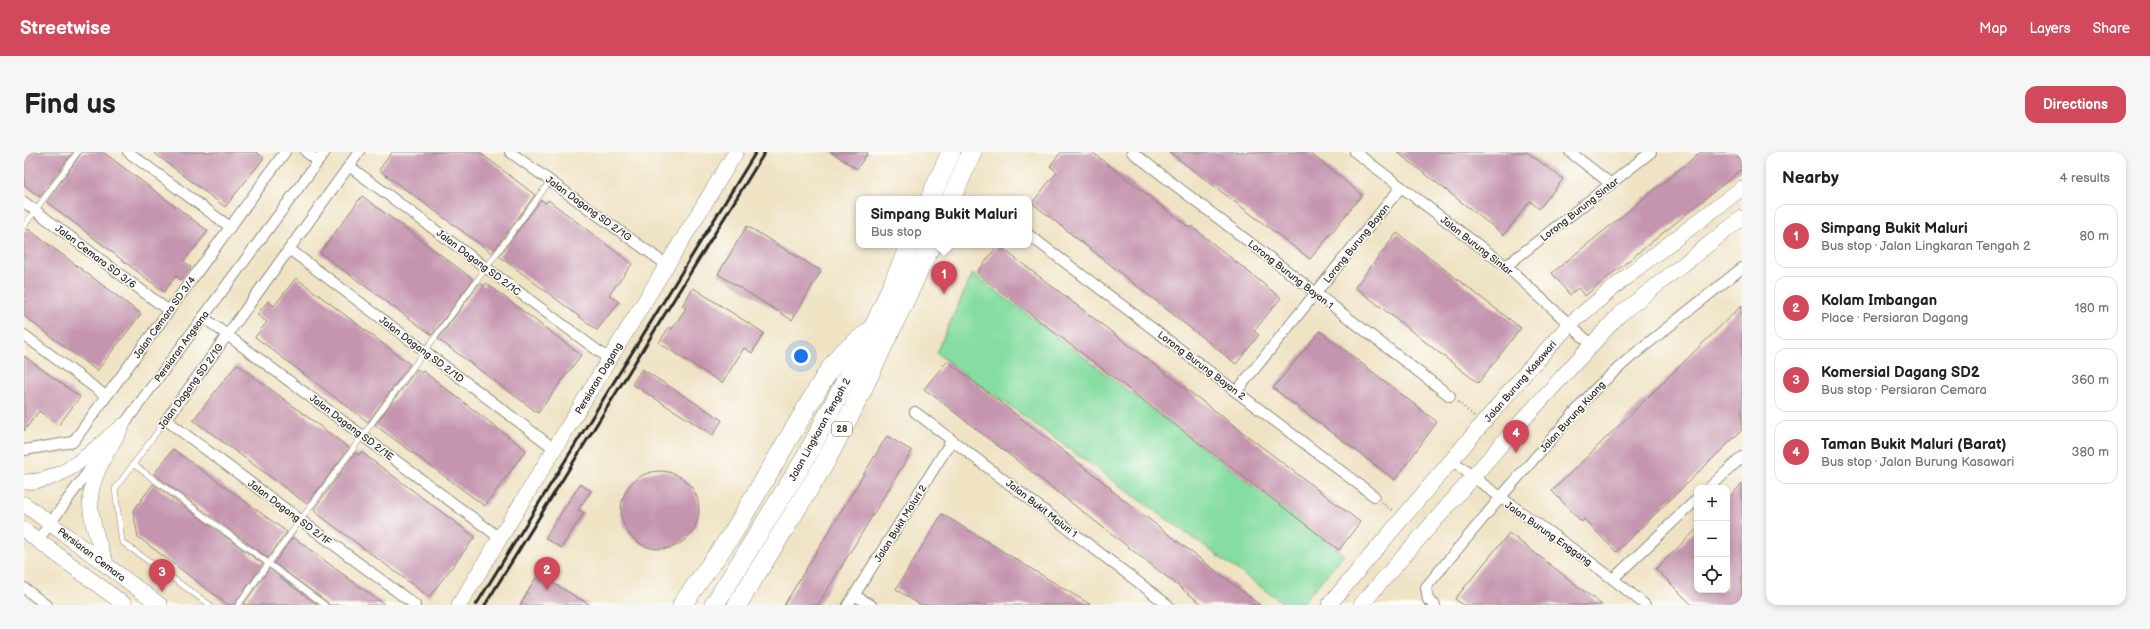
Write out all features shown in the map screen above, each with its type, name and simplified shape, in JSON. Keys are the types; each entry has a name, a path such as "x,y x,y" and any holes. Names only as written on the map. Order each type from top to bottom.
{"highway":[{"path":"931,196 950,152"},
{"path":"952,196 972,152"},
{"name":"Jalan Lingkaran Tengah 2","path":"714,605 806,457 873,329 909,248"},
{"name":"Jalan Lingkaran Tengah 2","path":"737,605 823,466 853,409 930,248"},
{"path":"682,605 733,533 841,354 873,329"}],"street":[{"path":"128,152 230,227"},
{"name":"Jalan Cemara SD 3/4","path":"24,450 73,442 285,152"},
{"path":"306,152 318,161"},
{"name":"Persiaran Angsana","path":"38,540 325,152"},
{"name":"Jalan Dagang SD 2/1G","path":"166,420 359,152"},
{"name":"Jalan Dagang SD 2/1G","path":"510,152 667,265"},
{"name":"Persiaran Dagang","path":"459,605 736,152"},
{"name":"Lorong Burung Bayan 1","path":"1132,152 1450,396"},
{"name":"Jalan Burung Sintar","path":"1355,152 1506,266 1592,344"},
{"path":"1570,152 1611,184"},
{"name":"Lorong Burung Sintar","path":"1506,266 1651,152"},
{"name":"Jalan Dagang SD 2/1C","path":"349,166 609,359"},
{"name":"Lorong Burung Bayan","path":"1236,392 1401,187"},
{"name":"Jalan Burung Kasawari","path":"1329,605 1570,324 1636,269 1741,190"},
{"name":"Jalan Cemara SD 3/6","path":"24,202 169,311"},
{"path":"1361,605 1473,477 1619,315 1742,218"},
{"name":"Lorong Burung Bayan 2","path":"1032,237 1374,496"},
{"name":"Jalan Dagang SD 2/1D","path":"290,249 555,449"},
{"name":"Jalan Burung Kuang","path":"1435,605 1428,600 1426,587 1500,498 1595,388 1632,356 1742,268"},
{"name":"Jalan Dagang SD 2/1E","path":"203,317 500,538"},
{"path":"24,335 106,396"},
{"name":"Jalan Bukit Maluri 1","path":"915,412 1168,605"},
{"name":"Jalan Dagang SD 2/1F","path":"166,420 414,605"},
{"path":"24,482 39,480 69,469 122,426"},
{"path":"107,566 95,532 92,489 99,468 122,426"},
{"name":"Jalan Bukit Maluri 2","path":"848,605 952,440"},
{"path":"1712,485 1742,457"},
{"name":"Jalan Burung Enggang","path":"1453,461 1500,498 1614,578 1645,605"},
{"path":"1614,578 1694,502"},
{"name":"Persiaran Cemara","path":"24,504 160,605"},
{"name":"Persiaran Cemara","path":"24,530 125,605"},
{"path":"24,588 46,605"},
{"path":"854,595 871,605"}],"lane":[{"path":"24,226 78,152"},
{"path":"238,605 550,181"},
{"name":"Jalan Dagang SD 2/1G","path":"166,420 115,489 122,542 210,605"},
{"path":"133,464 326,605"}],"path":[{"path":"1450,396 1484,423"}],"green space":[{"path":"973,273 1344,555 1300,605 1286,605 936,353"}],"building":[{"path":"24,152 73,152 40,197 24,185"},
{"path":"82,152 103,152 208,231 184,261 191,267 181,280 176,276 164,292 47,202"},
{"path":"153,152 256,152 264,158 225,207"},
{"path":"392,152 479,152 535,195 492,253 379,170"},
{"path":"831,152 868,152 857,169"},
{"path":"1061,152 1092,152 1190,228 1191,226 1281,298 1254,331 1259,335 1236,364 1032,203 1057,172 1050,166"},
{"path":"1169,152 1309,152 1362,195 1310,259"},
{"path":"1397,152 1527,152 1563,179 1539,209 1530,201 1504,235"},
{"path":"1701,152 1742,152 1742,169 1585,296 1578,288 1570,295 1552,273"},
{"path":"362,196 473,279 432,335 320,253"},
{"path":"541,200 546,203 548,200 632,264 609,295 619,302 597,330 499,256"},
{"path":"747,226 821,271 792,320 718,274"},
{"path":"28,229 141,314 97,371 24,316 24,235"},
{"path":"1397,233 1521,328 1478,383 1355,287"},
{"path":"996,248 1002,248 1360,522 1339,550 977,273"},
{"path":"296,278 410,364 368,422 255,337 267,322 257,315 268,301 274,306"},
{"path":"480,283 484,286 486,283 581,355 538,413 438,339"},
{"path":"693,288 764,333 752,353 744,348 722,383 659,343 669,327 672,329 686,308 682,306"},
{"path":"1742,305 1742,430 1616,552 1584,519 1582,522 1552,491"},
{"path":"1320,331 1437,422 1395,480 1273,388"},
{"path":"24,356 80,397 58,426 39,411 24,431"},
{"path":"947,361 1260,605 1203,605 924,389"},
{"path":"237,364 349,448 307,504 193,420"},
{"path":"417,369 422,373 423,371 526,450 485,506 375,425"},
{"path":"642,369 722,420 713,435 632,384"},
{"path":"887,436 912,451 818,605 784,605"},
{"path":"173,449 287,532 268,558 154,474"},
{"path":"361,452 475,537 429,597 315,512 316,511 314,509 355,453 359,455"},
{"path":"652,471 668,471 682,477 693,488 699,502 699,518 693,532 682,543 668,549 652,549 638,543 627,532 621,518 621,502 627,488 638,477"},
{"path":"153,484 263,564 234,605 228,605 138,537 133,511"},
{"path":"580,484 591,491 578,510 584,513 561,548 545,538"},
{"path":"1742,484 1742,605 1692,605 1656,569 1694,532 1694,593 1730,593 1730,496"},
{"path":"942,514 1091,605 921,605 911,599 896,589"},
{"path":"1509,533 1602,605 1463,605 1455,599"},
{"path":"293,537 385,605 329,605 274,563"},
{"path":"269,569 318,605 243,605"},
{"path":"538,574 590,605 520,605"}],"railway":[{"path":"476,605 756,152"},
{"path":"485,605 765,152"}],"place":[{"name":"Simpang Bukit Maluri","path":"944,294"},
{"name":"Taman Bukit Maluri (Barat)","path":"1516,453"},
{"name":"Kolam Imbangan","path":"547,590"},
{"name":"Komersial Dagang SD2","path":"162,592"}]}
